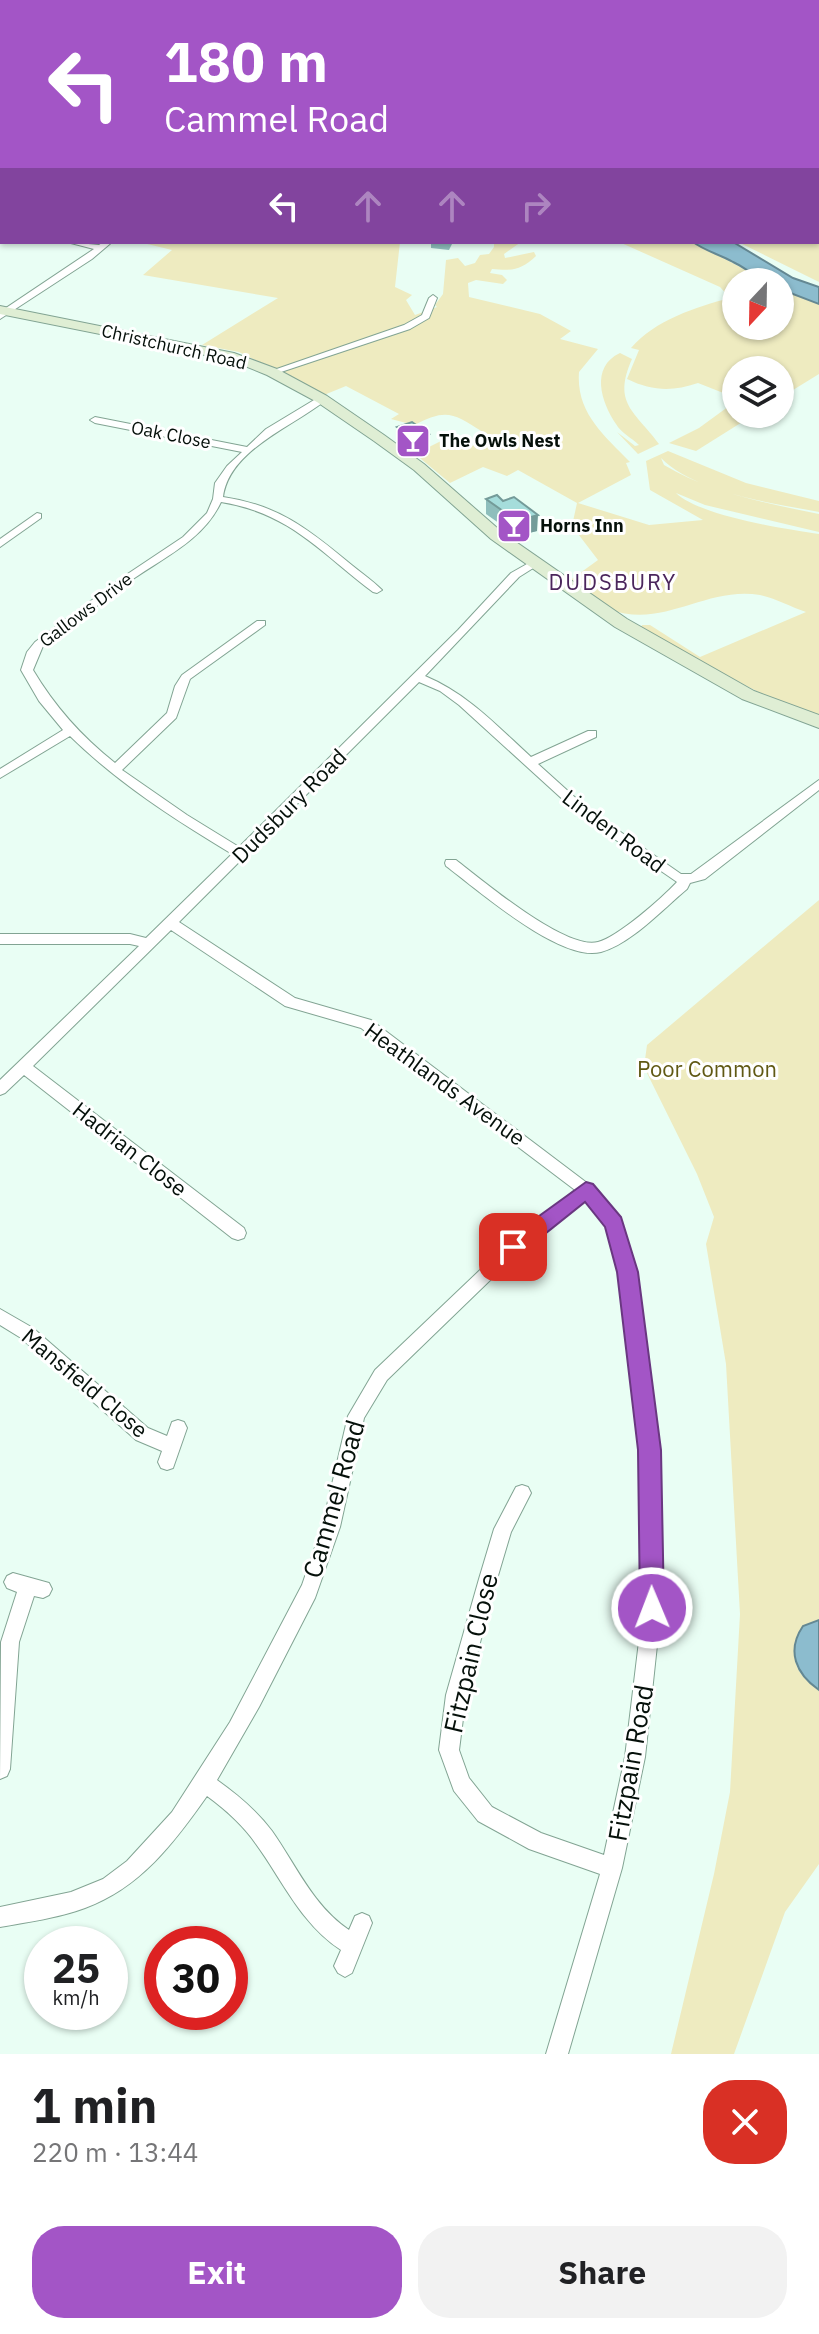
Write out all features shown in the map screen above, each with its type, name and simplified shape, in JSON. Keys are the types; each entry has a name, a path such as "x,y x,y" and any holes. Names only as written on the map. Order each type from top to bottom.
{"main road":[{"name":"Christchurch Road","path":"2,312 234,357 272,372 322,399 419,467 497,536 661,647 748,695 819,722"}],"street":[{"path":"2,312 104,245"},
{"path":"272,372 407,327 426,316 433,298"},
{"name":"Gallows Drive","path":"241,854 98,757 71,730 32,681 27,670 33,652 60,627 187,539 211,514 224,476 248,450 289,417 322,399"},
{"name":"Oak Close","path":"95,420 248,450"},
{"path":"218,499 246,503 304,528 377,590"},
{"path":"0,544 37,516"},
{"name":"Dudsbury Road","path":"0,1089 241,854 515,575 534,563"},
{"path":"116,769 172,715 177,705 179,686 186,677 261,623"},
{"name":"Linden Road","path":"418,677 444,688 463,702 585,813 663,869 685,879 700,876 819,784"},
{"path":"0,774 71,730"},
{"path":"531,762 592,734"},
{"path":"451,863 555,938 577,949 589,950 609,943 682,886 685,879"},
{"name":"Heathlands Avenue","path":"170,923 290,1002 366,1024 586,1190"},
{"path":"0,939 130,939 149,944"},
{"name":"Hadrian Close","path":"23,1066 238,1233"},
{"name":"Cammel Road","path":"0,1917 76,1902 124,1877 164,1837 237,1728 307,1595 320,1563 356,1416 367,1394 381,1375 491,1267 536,1226 586,1190"},
{"name":"Fitzpain Road","path":"557,2054 612,1868 635,1757 652,1608 649,1450 628,1272 614,1223 586,1190"},
{"name":"Mansfield Close","path":"0,1316 27,1333 142,1434 154,1441 172,1445"},
{"name":"Fitzpain Close","path":"522,1493 503,1529 488,1579 456,1695 449,1750 461,1784 485,1814 536,1842 612,1868"},
{"path":"0,1769 10,1642 28,1586"},
{"path":"203,1782 233,1802 248,1818 319,1921 353,1945"},
{"path":"345,1966 362,1923"}],"green space":[{"path":"147,244 400,244 395,287 412,295 406,300 415,315 437,307 435,305 443,294 446,260 458,258 465,266 475,263 480,255 489,254 494,244 518,244 504,254 505,258 534,252 536,256 526,264 506,270 492,269 490,273 502,275 507,280 503,284 476,280 468,283 469,297 540,314 571,331 560,339 598,349 579,372 582,400 594,422 630,462 626,463 631,475 578,503 649,525 703,520 650,490 646,461 668,451 746,483 819,501 819,512 717,489 739,496 759,501 819,514 819,532 705,505 676,493 723,515 819,534 819,715 762,694 640,630 642,625 650,625 700,657 806,612 760,595 721,596 648,614 629,614 609,609 593,600 569,581 598,560 572,526 577,503 518,470 507,476 483,467 450,483 415,454 447,438 462,449 480,443 483,432 457,417 434,416 414,425 391,419 399,414 346,386 324,395 239,352 202,345 278,298 143,275 172,250","holes":["661,458 676,470 709,486 682,475 664,465"]},
{"path":"623,244 697,244 742,268 722,268 722,289"},
{"path":"742,244 819,244 819,282"},
{"path":"794,294 819,304 819,374 794,389 794,356 722,356 722,392 698,383 662,389 627,379 639,350 631,348 641,338 664,322 722,300 722,340 794,340"},
{"path":"620,353 632,359 626,374 625,397 659,444 638,454 617,432 635,446 639,445 618,427 606,406 601,386 605,367"},
{"path":"722,411 722,428 733,428 696,451 669,443 699,428"},
{"name":"Poor Common","path":"819,900 819,1620 803,1626 795,1654 802,1676 819,1690 819,1864 785,1912 734,2054 671,2054 714,1874 730,1792 740,1614 726,1364 706,1244 714,1217 697,1174 644,1067 647,1045"}],"water":[{"path":"696,244 736,244 776,268 744,268"},
{"path":"794,278 819,287 819,304 794,294"},
{"path":"819,1620 819,1690 799,1669 795,1644 803,1626"}],"building":[{"path":"412,422 429,434 415,440 397,427"},
{"path":"497,495 503,501 514,497 538,515 517,521 486,499"}],"place":[{"name":"The Owls Nest","path":"413,441"},
{"name":"Horns Inn","path":"514,526"}],"district":[{"name":"DUDSBURY","path":"613,582"}],"route":[{"path":"513,1247 586,1190 614,1223 628,1272 649,1450 652,1608"}]}
